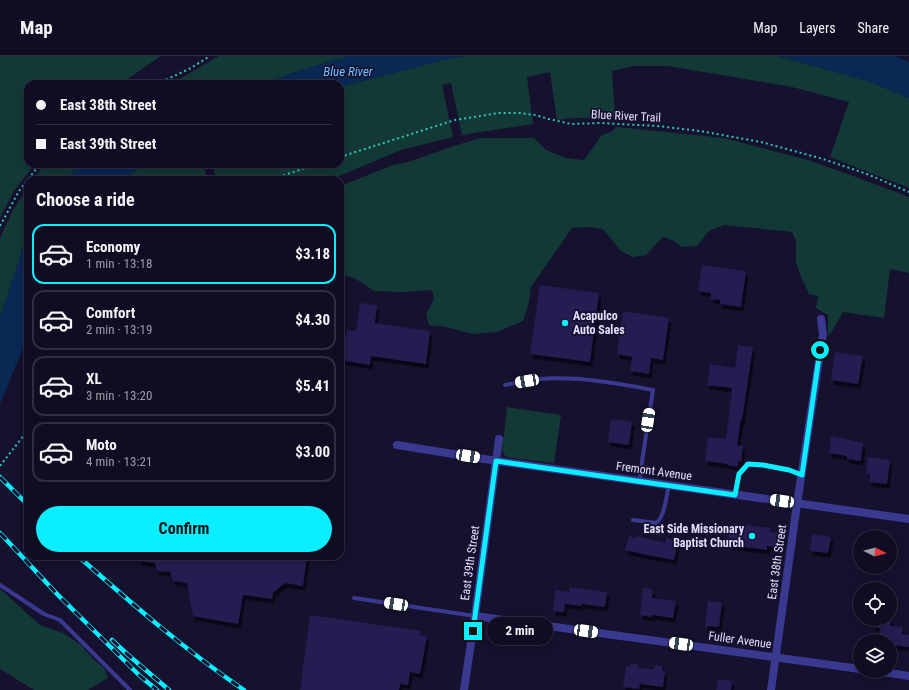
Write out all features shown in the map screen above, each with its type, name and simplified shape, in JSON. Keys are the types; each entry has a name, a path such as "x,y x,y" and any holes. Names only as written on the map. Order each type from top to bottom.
{"street":[{"name":"East 38th Street","path":"771,690 823,334 821,319"},
{"name":"East 39th Street","path":"464,690 499,439"},
{"name":"Fremont Avenue","path":"397,445 496,461 909,519"},
{"name":"Fuller Avenue","path":"475,616 853,668"},
{"path":"897,674 909,676"}],"lane":[{"path":"505,385 538,379 568,378 613,382 653,390 639,481"},
{"path":"735,495 739,474 748,464 789,470 802,475"},
{"path":"633,520 656,523 660,521 669,485"},
{"path":"0,585 44,614 60,620 130,690"},
{"path":"354,598 475,616"}],"path":[{"path":"166,80 191,68 210,56"},
{"name":"Blue River Trail","path":"344,156 455,120 520,112 571,124 601,123 657,126 700,131 762,142 823,159 867,174 909,192"},
{"path":"31,176 37,168"},
{"path":"281,176 306,168"},
{"path":"0,226 24,185"},
{"path":"0,466 24,435"}],"green space":[{"path":"0,56 161,56 124,80 24,80 24,168 32,168 24,176 14,191 0,218"},
{"path":"219,56 350,56 273,80 178,80"},
{"path":"466,56 778,56 868,81 909,98 909,188 830,157 849,102 792,87 668,66 633,66 612,71 615,118 574,118 557,120 550,72 527,77 533,124 462,135 451,83 442,85 453,137 401,150 339,176 216,176 213,168 344,168 344,86 443,60"},
{"path":"617,127 724,138 808,160 909,197 909,273 890,269 884,318 843,312 828,336 828,315 816,308 818,296 809,294 802,279 796,263 796,241 792,232 724,225 709,231 697,246 681,247 674,241 663,237 646,255 633,257 621,251 603,229 589,227 572,228 531,287 529,303 523,321 497,332 472,334 446,327 429,325 426,314 434,299 432,290 402,292 374,291 356,279 344,275 344,184 393,165 408,162 480,138 534,138 546,150 566,158 584,160 602,135 611,132"},
{"path":"42,168 76,168 70,176 35,176"},
{"path":"140,168 204,168 206,176 126,176"},
{"path":"24,192 24,245 0,318 0,238 12,212"},
{"path":"507,407 561,415 554,463 506,457 502,451"},
{"path":"0,589 40,625 63,633 81,645 95,661 104,668 108,678 88,690 34,690 0,669"}],"water":[{"name":"Blue River","path":"350,56 466,56 443,60 344,86 344,80 273,80"},
{"path":"778,56 895,56 909,62 909,98 868,81"},
{"path":"76,168 140,168 126,176 70,176"},
{"path":"24,245 24,346 0,404 0,318"}],"building":[{"path":"702,265 746,271 741,307 720,304 720,300 711,299 711,293 698,291"},
{"name":"Acapulco Auto Sales","path":"540,285 599,293 590,362 530,354"},
{"path":"360,303 377,305 375,323 430,331 426,364 371,356 370,365 344,361 344,337 346,337 347,330 356,331"},
{"path":"623,311 669,318 663,360 651,358 649,374 630,371 632,357 617,354"},
{"path":"738,345 753,347 737,445 743,446 741,462 738,461 738,467 705,461 708,437 726,439 732,388 707,385 710,364 735,368"},
{"path":"835,352 863,356 858,384 831,380"},
{"path":"611,419 632,422 629,445 608,442"},
{"path":"831,436 863,443 861,461 847,459 847,456 829,453"},
{"path":"868,457 890,460 887,484 869,482 870,474 866,474"},
{"name":"East Side Missionary Baptist Church","path":"732,523 770,528 770,532 777,533 775,547 767,546 767,550 729,545 729,528 731,528"},
{"path":"812,534 831,537 828,553 810,551"},
{"path":"629,536 636,538 637,536 665,543 666,538 678,541 674,560 625,550"},
{"path":"306,560 303,586 285,583 273,593 272,599 243,595 238,624 193,616 187,583 173,581 170,572 157,571 155,563 139,561"},
{"path":"570,587 607,592 605,607 582,604 582,606 565,604 564,612 553,611 555,590 569,592"},
{"path":"643,588 653,589 652,598 676,601 673,618 640,615"},
{"path":"708,601 722,603 719,627 705,626"},
{"path":"310,615 421,631 420,635 427,636 420,674 410,672 408,685 400,684 399,690 300,690"},
{"path":"873,627 903,627 902,634 909,635 909,647 897,646 897,634 879,634 880,628"},
{"path":"630,663 638,664 638,668 654,669 655,665 662,666 662,671 665,671 663,687 640,684 639,689 623,687 626,666 630,667"},
{"path":"718,679 732,681 731,690 716,690"}],"railway":[{"path":"0,477 24,501"},
{"path":"0,533 24,559"},
{"path":"25,560 58,595 140,676 157,690"},
{"path":"83,560 138,609 201,659 244,690"},
{"path":"112,640 169,690"}],"place":[{"name":"Acapulco Auto Sales","path":"565,323"},
{"name":"East Side Missionary Baptist Church","path":"752,536"}],"route":[{"path":"473,631 496,461 735,495 739,474 748,464 789,470 802,475 820,350"}]}
